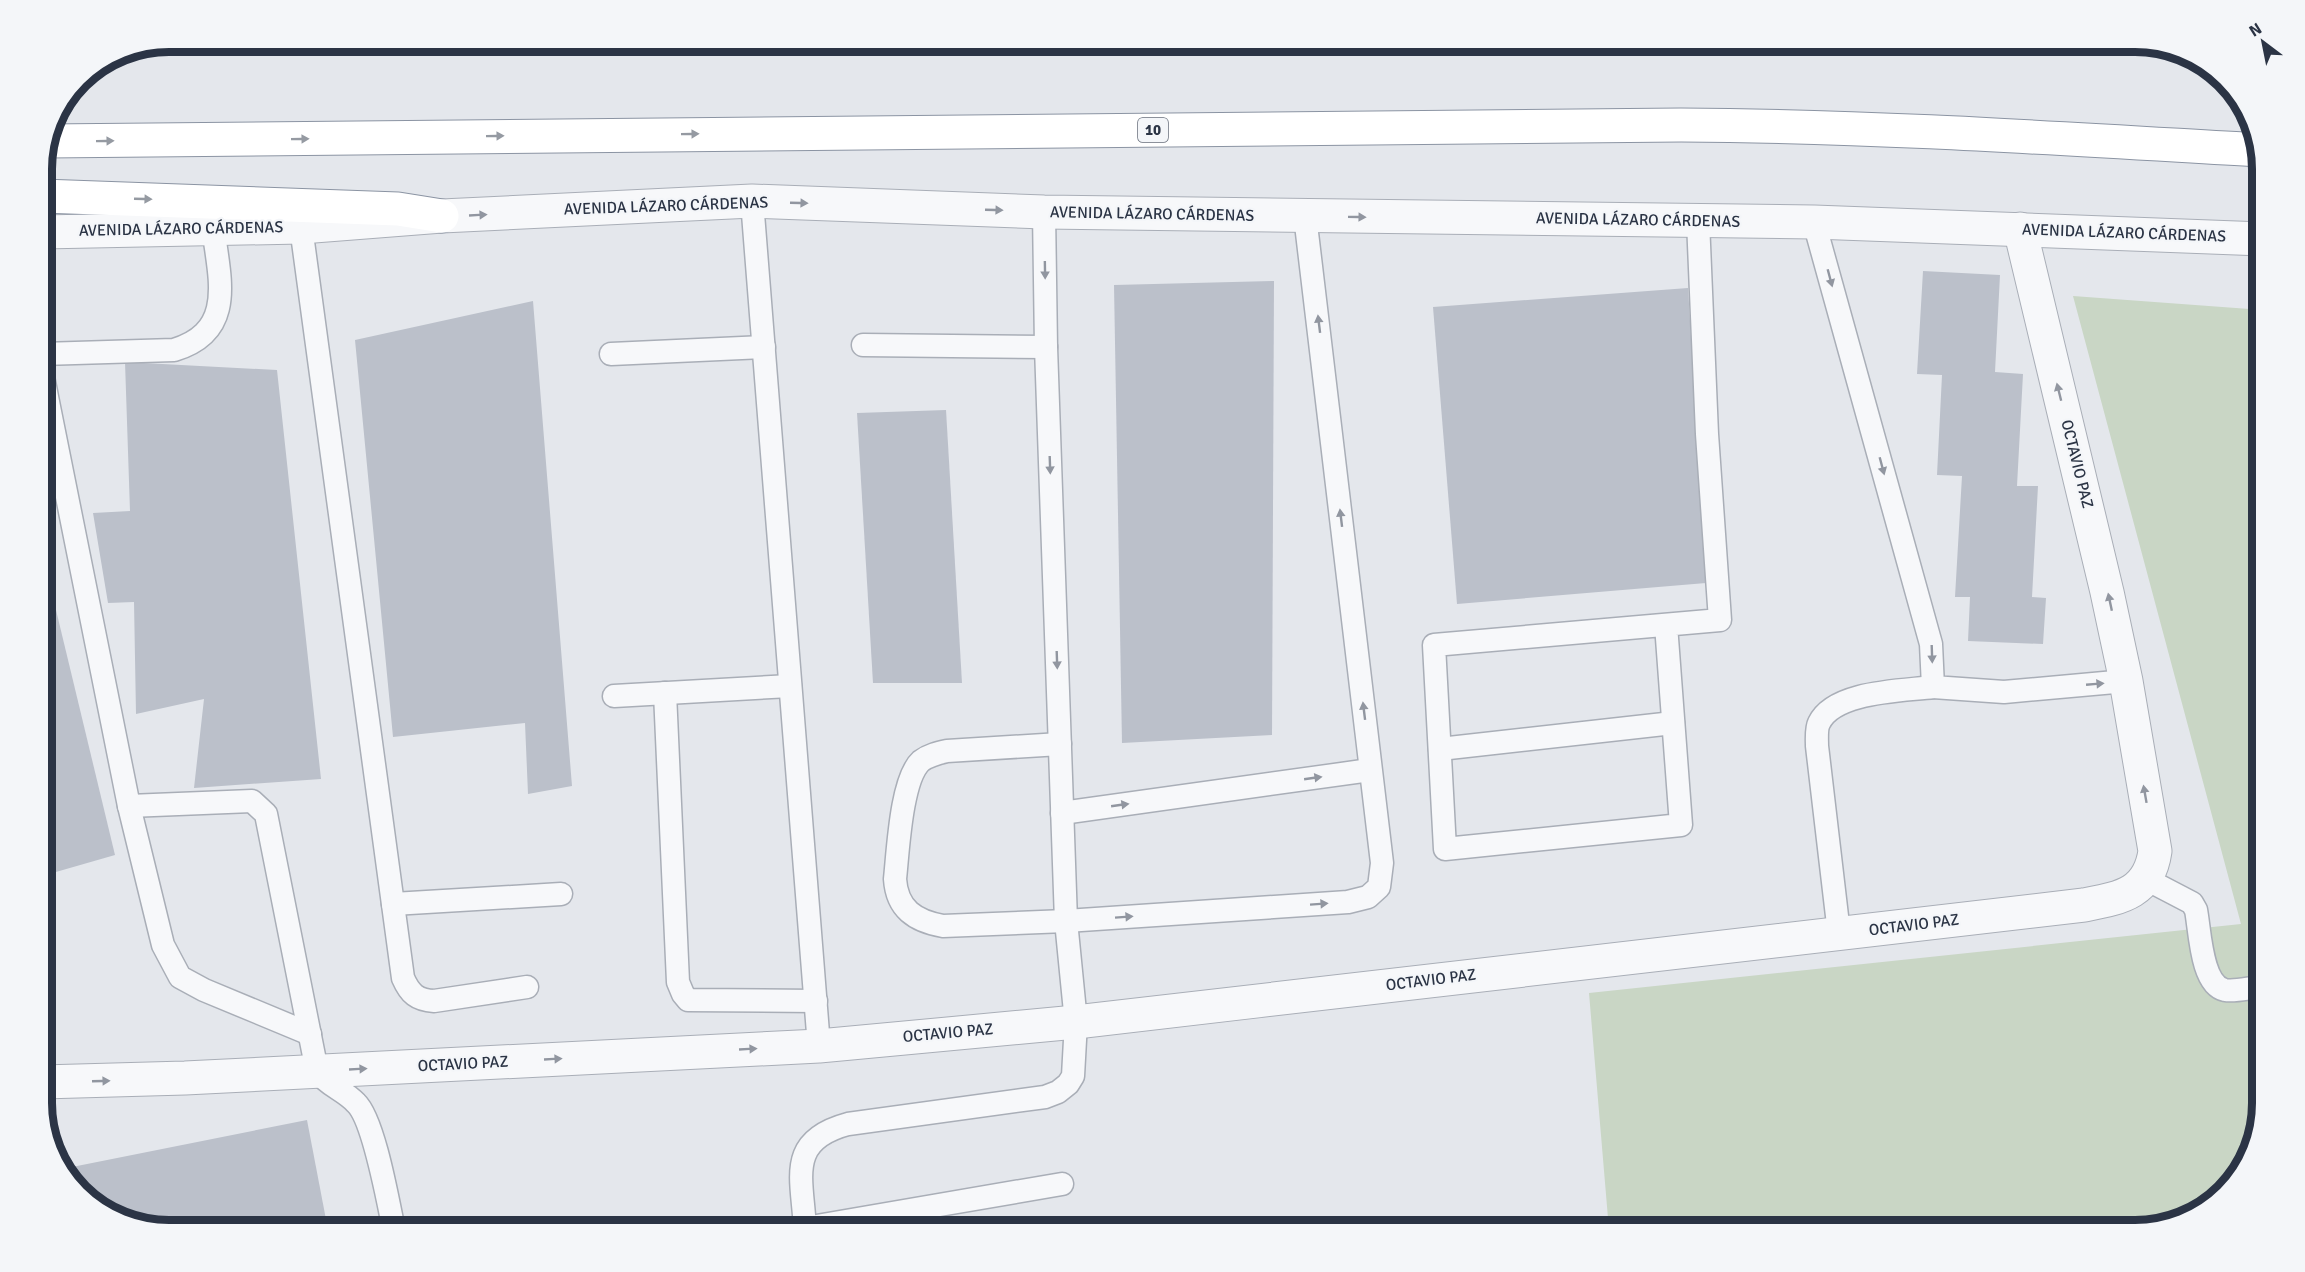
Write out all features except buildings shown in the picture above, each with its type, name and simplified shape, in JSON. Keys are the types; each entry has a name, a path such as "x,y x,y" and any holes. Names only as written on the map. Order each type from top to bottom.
{"highway":[{"name":"10","path":"56,141 1776,125 2250,150"},
{"path":"53,195 398,209 442,216"}],"street":[{"name":"AVENIDA LÁZARO CÁRDENAS","path":"53,232 301,227 442,216 752,201 1044,212 1814,222 2252,239"},
{"name":"OCTAVIO PAZ","path":"53,1082 185,1078 819,1046 1076,1022 2084,905 2115,899 2135,890 2146,879 2153,866 2155,851 2126,681 2108,592 2020,229"}],"lane":[{"path":"752,201 819,1046"},
{"path":"805,1220 802,1159 808,1146 819,1135 848,1124 1046,1097 1058,1092 1068,1084 1073,1076 1076,1022 1066,921 1046,346 1044,212"},
{"path":"1060,744 947,751 931,755 920,762 906,795 895,879 900,902 909,914 926,923 943,926 1066,921 1348,902 1368,897 1379,887 1382,863 1305,216"},
{"path":"1666,625 1681,825 1445,849 1434,645 1720,620 1707,434 1698,221"},
{"path":"1814,222 1931,644 1933,687"},
{"path":"53,354 174,350 189,346 202,336 213,323 221,304 213,227"},
{"path":"301,227 404,978 414,996 422,1000 434,1001 527,987"},
{"path":"863,345 1046,346"},
{"path":"611,354 764,347"},
{"path":"53,427 129,806 163,945 180,977 204,990 310,1034"},
{"path":"1839,933 1817,746 1819,724 1831,708 1855,698 1933,687 2004,692 2126,681"},
{"path":"614,696 790,686"},
{"path":"665,693 678,982 682,994 688,1000 816,1001"},
{"path":"1440,749 1673,723"},
{"path":"1062,813 1371,770"},
{"path":"129,806 252,801 266,814 317,1071 325,1082 357,1103 369,1124 392,1220"},
{"path":"2146,879 2192,903 2196,910 2205,967 2212,981 2224,990 2252,988"},
{"path":"393,904 561,894"},
{"path":"856,1220 1062,1184"}],"green space":[{"path":"2073,296 2252,309 2252,1118 2246,1140 2233,1168 2213,1191 2201,1200 2180,1211 2151,1219 1608,1220 1589,993 2241,924"}]}
